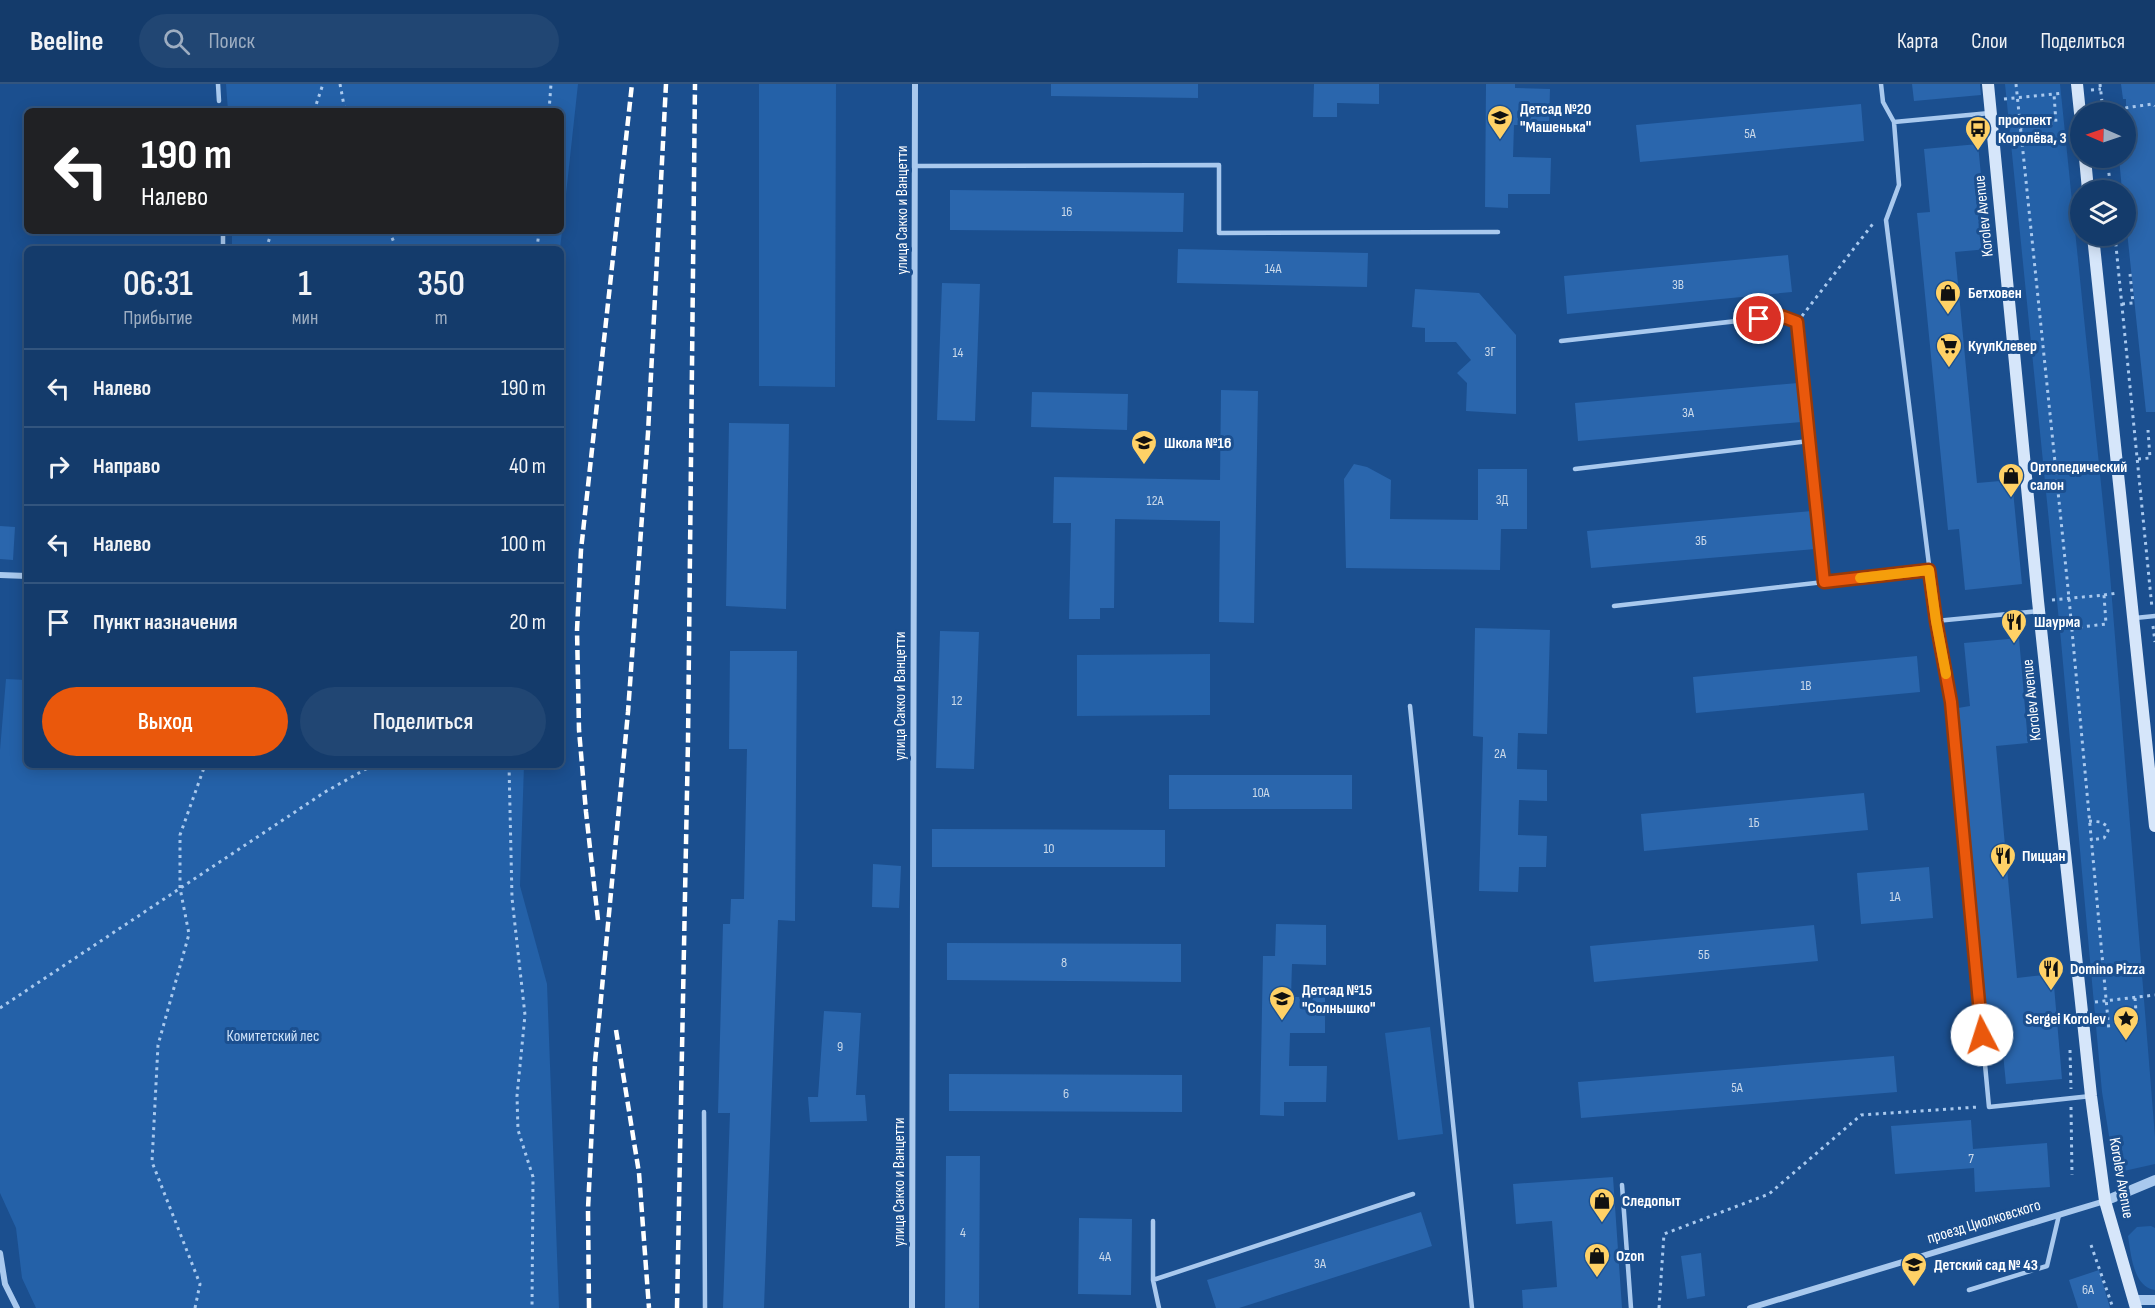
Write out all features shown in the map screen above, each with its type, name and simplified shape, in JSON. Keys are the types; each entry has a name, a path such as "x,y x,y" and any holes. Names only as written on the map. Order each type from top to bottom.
{"main road":[{"name":"Korolev Avenue","path":"1988,84 2038,606 2091,1096 2105,1201 2135,1304"},
{"path":"2094,246 2155,826"}],"street":[{"name":"улица Сакко и Ванцетти","path":"912,1308 915,84"},
{"path":"0,574 24,576"},
{"name":"проезд Циолковского","path":"1750,1308 2105,1201 2155,1180"},
{"path":"0,1253 2,1284 17,1308"},
{"path":"2135,1304 2155,1300"}],"lane":[{"path":"218,84 219,101"},
{"path":"1881,84 1883,102 1894,122 1899,185 1886,220 1929,570 1951,702 1989,1107 2091,1096"},
{"path":"1894,122 1990,107"},
{"path":"915,166 1219,165 1219,233 1498,232"},
{"path":"1561,341 1781,316 1797,322 1824,582"},
{"path":"1575,469 1809,441"},
{"path":"1614,606 1929,570"},
{"path":"1936,621 2038,606"},
{"path":"2132,618 2154,616"},
{"path":"1410,706 1472,1308"},
{"path":"704,1112 705,1308"},
{"path":"1622,1185 1631,1308"},
{"path":"1153,1280 1413,1194"},
{"path":"1969,1290 2047,1266 2059,1215"},
{"path":"1153,1221 1153,1280 1159,1308"}],"path":[{"path":"315,108 323,84"},
{"path":"340,84 344,108"},
{"path":"549,108 551,84"},
{"path":"2016,84 2072,628 2109,1030"},
{"path":"2100,84 2102,102"},
{"path":"1990,107 2017,98 2054,94 2078,88 2101,89"},
{"path":"2020,127 2056,123 2054,94"},
{"path":"2136,107 2153,104 2155,106"},
{"path":"1797,322 1878,218 1888,214"},
{"path":"2116,246 2155,642"},
{"path":"2122,304 2133,303 2130,274"},
{"path":"2137,459 2150,458 2148,430"},
{"path":"2038,606 2069,598 2104,595 2106,624 2072,628"},
{"path":"195,1308 200,1284 152,1162 158,1045 189,934 180,888 180,835 204,768"},
{"path":"0,1008 325,792 369,768"},
{"path":"509,768 512,898 525,1015 517,1096 518,1130 533,1177 532,1308"},
{"path":"2089,821 2101,822 2107,826 2108,831 2104,838 2091,840"},
{"path":"2081,1004 2155,995"},
{"path":"2135,998 2137,1026"},
{"path":"1659,1308 1664,1234 1769,1194 1861,1115 1989,1107"},
{"path":"2091,1245 2113,1308"}],"green space":[{"path":"226,84 578,84 564,212 564,108 228,108"},
{"path":"759,84 836,84 835,387 759,386"},
{"path":"2005,84 2060,84 2070,182 2070,246 2077,246 2109,562 2155,1137 2155,1164 2115,1173 2102,1092 2061,641"},
{"path":"232,234 562,234 560,246 232,246"},
{"path":"1210,654 1210,715 1077,716 1077,655"},
{"name":"Комитетский лес","path":"6,679 24,680 24,768 524,768 520,886 547,984 559,1308 36,1308 22,1278 16,1228 0,1193 0,750"},
{"path":"1430,1027 1443,1134 1398,1140 1385,1033"},
{"path":"2137,1227 2155,1228 2155,1290 2142,1283 2134,1269 2128,1236"}],"building":[{"path":"1051,84 1198,84 1198,98 1051,96"},
{"path":"1314,84 1379,84 1379,104 1337,103 1337,117 1313,117"},
{"name":"Детсад №20 \"Машенька\"","path":"1486,84 1515,84 1515,88 1550,89 1549,125 1514,125 1513,157 1551,158 1550,194 1508,194 1508,208 1485,207"},
{"path":"1912,84 1980,84 1981,95 1914,101"},
{"path":"2121,84 2155,84 2155,412 2146,412 2129,246 2136,246 2136,180 2121,180 2120,168 2136,168 2136,102 2126,102 2126,99 2123,99"},
{"path":"1861,104 1864,141 1640,162 1636,125"},
{"path":"1978,144 1988,249 1955,252 1977,483 2012,480 2022,584 1965,590 1959,529 1948,530 1917,213 1930,212 1924,149"},
{"path":"950,190 1184,193 1183,232 950,230"},
{"path":"1178,249 1368,253 1367,287 1177,283"},
{"path":"1788,255 1792,292 1567,314 1564,276"},
{"path":"942,283 980,284 975,421 937,420"},
{"path":"1415,289 1479,293 1516,335 1516,414 1466,411 1467,383 1457,373 1471,360 1456,342 1425,342 1425,328 1412,327"},
{"path":"1798,383 1802,422 1578,441 1575,403"},
{"path":"1221,390 1258,391 1254,623 1219,622 1220,521 1115,519 1114,608 1100,608 1100,619 1069,619 1071,523 1053,523 1054,477 1220,480"},
{"path":"1032,392 1128,394 1127,430 1031,427"},
{"path":"729,423 789,424 786,609 726,606"},
{"path":"1354,464 1367,467 1391,480 1390,519 1478,520 1478,469 1527,469 1527,529 1501,529 1500,570 1346,568 1344,479"},
{"path":"1812,511 1815,549 1591,568 1587,531"},
{"path":"0,526 15,527 13,560 0,559"},
{"path":"1475,628 1550,630 1547,734 1518,733 1517,769 1547,770 1547,801 1519,800 1518,835 1547,836 1546,867 1519,867 1518,892 1479,891 1483,737 1473,736"},
{"path":"940,631 979,632 974,769 936,768"},
{"path":"2019,638 2028,743 1996,746 2017,978 2053,974 2062,1079 2006,1084 2000,1023 1988,1024 1958,708 1970,706 1964,643"},
{"path":"730,651 797,651 795,921 778,920 764,1308 723,1308 730,1113 718,1113 723,924 730,924 731,899 744,899 747,749 729,749"},
{"path":"1917,656 1920,692 1696,713 1693,677"},
{"path":"1169,775 1352,775 1352,809 1169,809"},
{"path":"1864,793 1868,830 1644,851 1641,814"},
{"path":"932,829 1165,830 1165,867 932,867"},
{"path":"873,864 901,866 899,908 872,907"},
{"path":"1929,867 1933,918 1861,924 1857,873"},
{"path":"1276,924 1326,925 1326,965 1292,964 1291,997 1325,997 1325,1033 1290,1033 1289,1066 1327,1066 1326,1102 1284,1102 1284,1116 1260,1115 1263,956 1275,956"},
{"path":"1814,925 1818,961 1594,982 1590,946"},
{"path":"947,943 1181,944 1181,982 947,980"},
{"path":"824,1011 861,1013 856,1095 865,1095 867,1121 810,1122 808,1097 818,1097"},
{"path":"1894,1056 1897,1092 1581,1118 1578,1082"},
{"path":"949,1074 1182,1075 1182,1112 949,1111"},
{"path":"1971,1120 1973,1149 2047,1143 2050,1187 1975,1192 1974,1168 1895,1174 1891,1126"},
{"path":"946,1156 980,1156 979,1308 945,1308"},
{"path":"1613,1177 1622,1308 1523,1308 1522,1290 1557,1287 1552,1221 1516,1224 1513,1184"},
{"path":"1421,1212 1432,1246 1239,1308 1216,1308 1207,1280"},
{"path":"1079,1218 1132,1219 1131,1295 1078,1294"},
{"path":"1701,1253 1705,1296 1687,1299 1681,1256"},
{"path":"2099,1270 2110,1308 2078,1308 2069,1280"}],"railway":[{"path":"598,920 579,730 577,630 581,550 632,84"},
{"path":"589,1308 588,1209 595,1062 628,712 648,433 666,84"},
{"path":"677,1308 688,741 695,84"},
{"path":"616,1030 639,1173 649,1308"}],"slow traffic":[{"path":"1860,578 1929,570 1946,674"}],"place":[{"name":"Детсад №20 \"Машенька\"","path":"1500,141"},
{"name":"проспект Королёва, 3","path":"1978,152"},
{"name":"Бетховен","path":"1948,316"},
{"name":"КуулКлевер","path":"1949,369"},
{"name":"Школа №16","path":"1144,466"},
{"name":"Ортопедический салон","path":"2011,499"},
{"name":"Шаурма","path":"2014,645"},
{"name":"Пиццан","path":"2003,879"},
{"name":"Domino Pizza","path":"2051,992"},
{"name":"Детсад №15 \"Солнышко\"","path":"1282,1022"},
{"name":"Sergei Korolev","path":"2126,1042"},
{"name":"Следопыт","path":"1602,1224"},
{"name":"Ozon","path":"1597,1279"},
{"name":"Детский сад № 43","path":"1914,1288"}],"route":[{"path":"1759,319 1781,316 1797,322 1824,582 1929,570 1951,702 1982,1035"}]}
